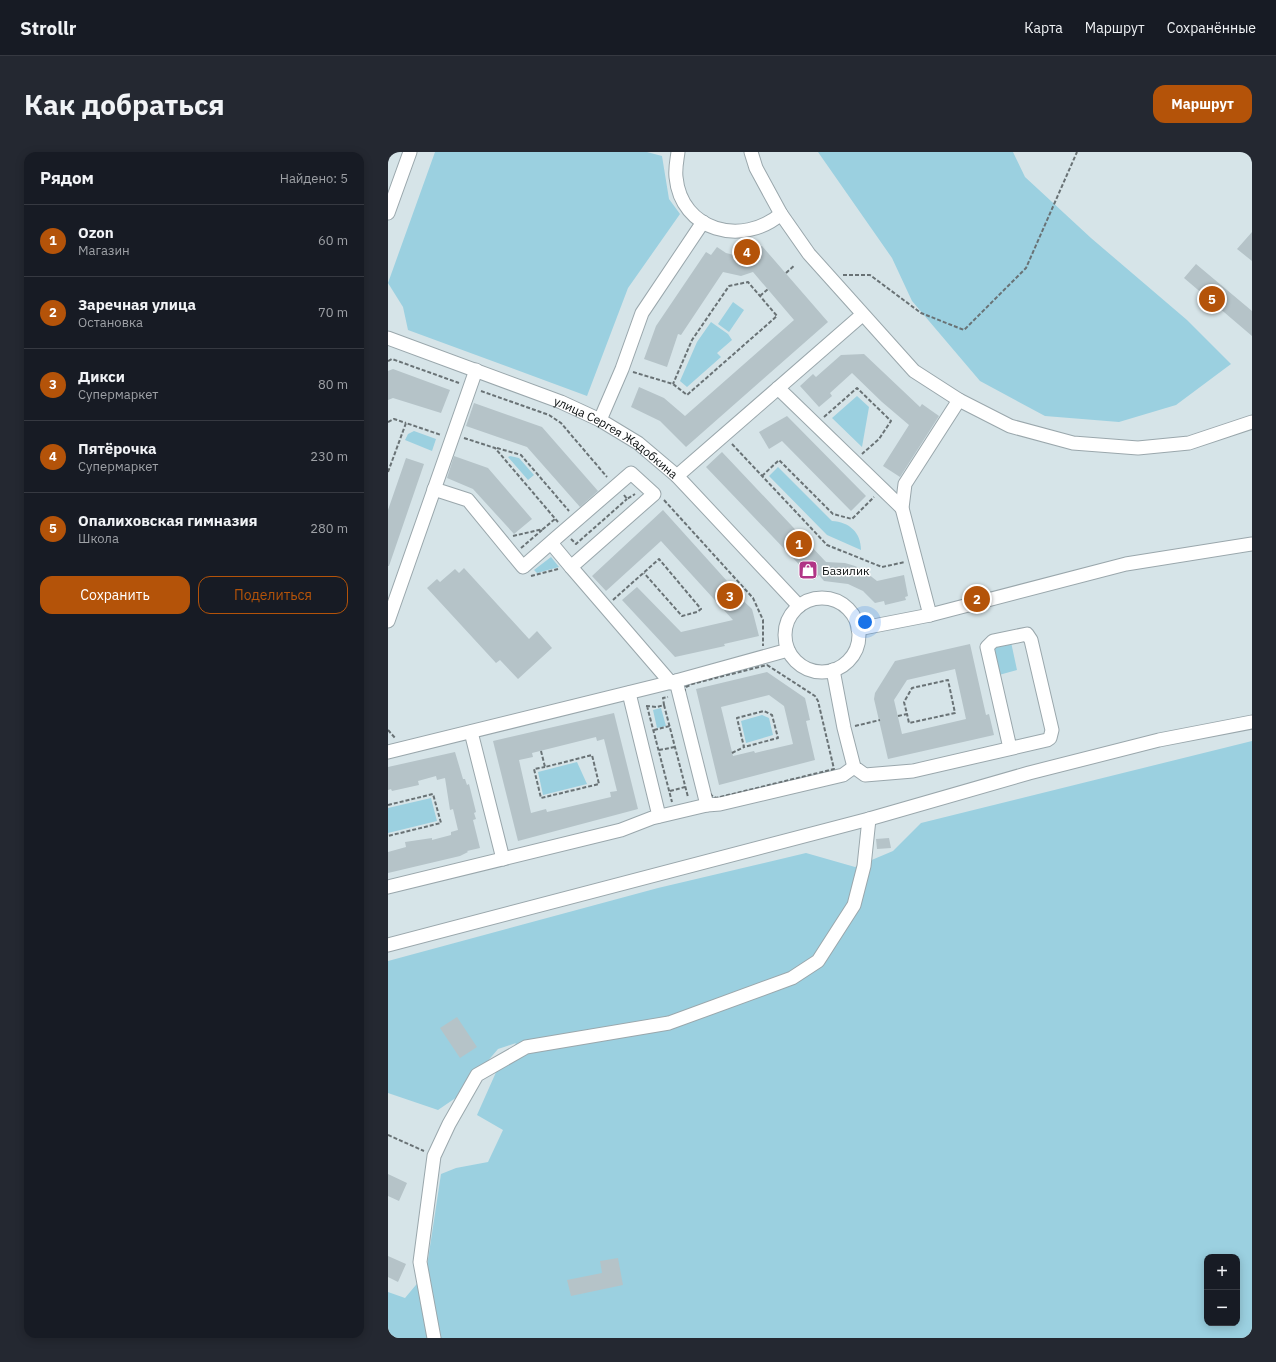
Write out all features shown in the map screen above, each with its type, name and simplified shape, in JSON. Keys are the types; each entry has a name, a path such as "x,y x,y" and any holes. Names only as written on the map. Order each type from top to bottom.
{"street":[{"path":"388,213 410,152"},
{"path":"678,152 676,176 681,196 692,212 703,222 726,231 746,232 765,226 781,214"},
{"path":"751,152 756,168 781,214 809,254 862,315 914,371 960,400 1017,428 1073,443 1138,448 1189,443 1252,422"},
{"path":"600,420 622,369 642,313 703,222"},
{"path":"677,476 862,315"},
{"name":"улица Сергея Жадобкина","path":"388,338 561,402 600,420 638,443 677,476 799,606"},
{"path":"388,621 476,370"},
{"path":"778,388 902,508"},
{"path":"930,615 902,508 905,484 960,400"},
{"path":"434,488 468,500 523,567 631,473 654,494 571,565"},
{"path":"554,541 571,565 678,687 708,799"},
{"path":"858,629 930,615 1126,564 1252,544"},
{"path":"816,598 835,600 850,611 858,629 859,638 852,656 845,663 832,670 818,671 809,669 797,661 788,650 786,641 788,622 799,606 816,598"},
{"path":"832,670 854,767 866,775 913,771 1047,740 1052,734 1031,640 1027,634 993,641 987,647 1010,748"},
{"path":"388,739 393,751 471,732 631,699 678,687 691,680 788,650"},
{"path":"631,699 659,812"},
{"path":"388,945 869,819 1029,773 1159,740 1252,722"},
{"path":"471,732 503,859"},
{"path":"388,887 621,830 659,812 708,799 720,804 843,776 854,767"},
{"path":"434,1338 420,1262 434,1156 449,1124 477,1075 526,1046 669,1023 792,978 818,961 854,905 864,866 869,819"}],"path":[{"path":"828,275 870,275 921,312 964,330 1026,268 1078,152"},
{"path":"786,273 795,266"},
{"path":"622,369 673,384 687,395 777,316 748,282 729,286 692,340 673,384"},
{"path":"760,296 768,289"},
{"path":"388,361 392,359 550,415 561,423 611,482"},
{"path":"815,425 857,388 891,421 879,439 853,462"},
{"path":"388,422 394,419 446,436"},
{"path":"388,472 406,423"},
{"path":"724,435 827,545 882,567 916,560"},
{"path":"460,436 521,455 573,516"},
{"path":"495,448 561,526 552,534 554,541 565,541 570,537 581,549 581,552 577,555 571,565 530,576"},
{"path":"762,476 779,460 833,514 852,520 882,490"},
{"path":"662,498 753,598 763,620 763,646 774,669"},
{"path":"576,544 627,499"},
{"path":"514,555 555,519"},
{"path":"506,538 543,529"},
{"path":"609,603 659,560 701,609 697,612 682,616 644,573"},
{"path":"767,665 815,696 818,701 834,769 716,798 689,801 663,698 678,687 686,687 691,680 767,665"},
{"path":"948,680 955,713 909,723 907,714 904,702 912,688 948,680"},
{"path":"678,687 708,789 708,799"},
{"path":"631,699 638,704 639,708 647,706 664,706"},
{"path":"647,706 673,805 659,812"},
{"path":"732,753 744,747 778,738 772,715 764,711 737,718 744,747"},
{"path":"898,716 907,714"},
{"path":"844,728 880,720"},
{"path":"654,730 670,726"},
{"path":"659,750 675,746"},
{"path":"541,751 545,766"},
{"path":"592,755 599,784 541,798 534,769 545,766 592,755"},
{"path":"670,791 685,787"},
{"path":"388,805 433,794 441,823 388,836"},
{"path":"388,1135 434,1156"}],"shaded area":[{"path":"435,152 647,152 662,156 669,199 680,214 628,288 587,396 408,330 403,307 388,283"},
{"path":"818,152 1013,152 1025,177 1091,238 1187,320 1231,364 1176,405 1119,422 1045,416 980,381 912,301 892,258"},
{"path":"733,302 744,310 729,332 718,324"},
{"path":"711,322 728,334 732,340 717,353 721,357 687,387 680,381 697,342"},
{"path":"857,396 869,407 862,447 832,418"},
{"path":"414,431 436,439 432,451 405,440 408,434"},
{"path":"508,457 519,458 534,475 528,480"},
{"path":"778,467 832,521 844,523 853,529 859,538 861,550 827,535 769,476"},
{"path":"551,557 559,567 537,573 534,570"},
{"path":"1011,642 1017,670 999,675 992,646"},
{"path":"661,708 666,726 657,728 653,710"},
{"path":"762,715 769,718 773,735 746,743 741,721"},
{"path":"1252,741 1252,1338 388,1338 388,1292 405,1298 426,1273 441,1174 456,1168 488,1162 503,1130 477,1115 497,1070 516,1043 498,1049 457,1097 438,1110 388,1093 388,961 658,888 806,853 855,867 893,851 921,823"},
{"path":"577,762 587,784 543,795 538,772"},
{"path":"431,798 437,821 388,833 388,808"}],"building":[{"path":"1252,232 1252,261 1237,249"},
{"path":"762,246 828,322 686,447 660,421 631,407 639,387 664,398 685,416 794,320 753,272 741,276 723,272 681,335 678,334 667,367 644,359 656,326 706,252 711,255 717,247 726,253 734,255"},
{"path":"1196,264 1252,311 1252,336 1184,278"},
{"path":"864,354 920,407 922,404 939,416 900,477 883,466 909,425 882,402 852,373 830,393 832,396 819,407 800,386 813,374 816,377 841,355"},
{"path":"393,369 450,390 441,413 393,398 388,400 388,371"},
{"path":"474,403 542,427 598,491 580,507 527,447 466,426"},
{"path":"787,416 866,496 851,511 782,441 769,449 759,432"},
{"path":"722,452 826,562 845,563 855,566 863,570 877,581 904,575 908,596 905,597 906,600 885,605 884,601 875,603 863,591 848,584 824,581 819,575 814,580 706,467"},
{"path":"454,456 488,468 532,519 514,534 473,489 447,478"},
{"path":"406,458 424,464 388,566 388,510"},
{"path":"663,510 736,591 734,592 752,609 759,636 724,644 725,646 675,657 622,600 637,587 681,632 733,620 661,541 606,591 592,576"},
{"path":"464,568 529,639 537,631 552,648 518,679 500,660 496,663 427,588 437,579 440,582 455,569 459,573"},
{"path":"970,644 986,715 989,714 994,735 888,759 874,699 875,693 895,661","holes":["955,669 966,719 902,734 894,700 907,680"]},
{"path":"767,672 805,698 810,720 806,721 815,760 719,785 696,689","holes":["769,695 784,706 793,744 755,753 754,751 733,756 721,707"]},
{"path":"614,713 638,809 518,841 493,741","holes":["596,737 597,741 604,739 617,791 610,792 611,797 547,812 546,809 531,813 519,760 533,757 532,753"]},
{"path":"455,752 463,779 465,779 467,785 469,784 476,812 474,813 476,819 473,820 480,848 467,851 468,852 460,856 388,873 388,852 406,847 405,842 432,838 432,840 451,835 451,832 458,830 453,809 450,810 445,778 437,780 436,776 418,781 419,785 392,791 391,789 388,790 388,767"},
{"path":"889,838 891,848 877,849 876,839"},
{"path":"457,1017 477,1047 460,1058 440,1028"},
{"path":"388,1174 407,1183 399,1201 388,1196"},
{"path":"388,1256 406,1264 398,1282 388,1277"},
{"path":"618,1258 623,1285 571,1296 567,1280 602,1273 600,1261"}],"place":[{"name":"Пятёрочка","path":"747,252"},
{"name":"Опалиховская гимназия","path":"1212,299"},
{"name":"Ozon","path":"799,544"},
{"name":"Базилик","path":"808,570"},
{"name":"Дикси","path":"730,596"},
{"name":"Заречная улица","path":"977,599"}]}
